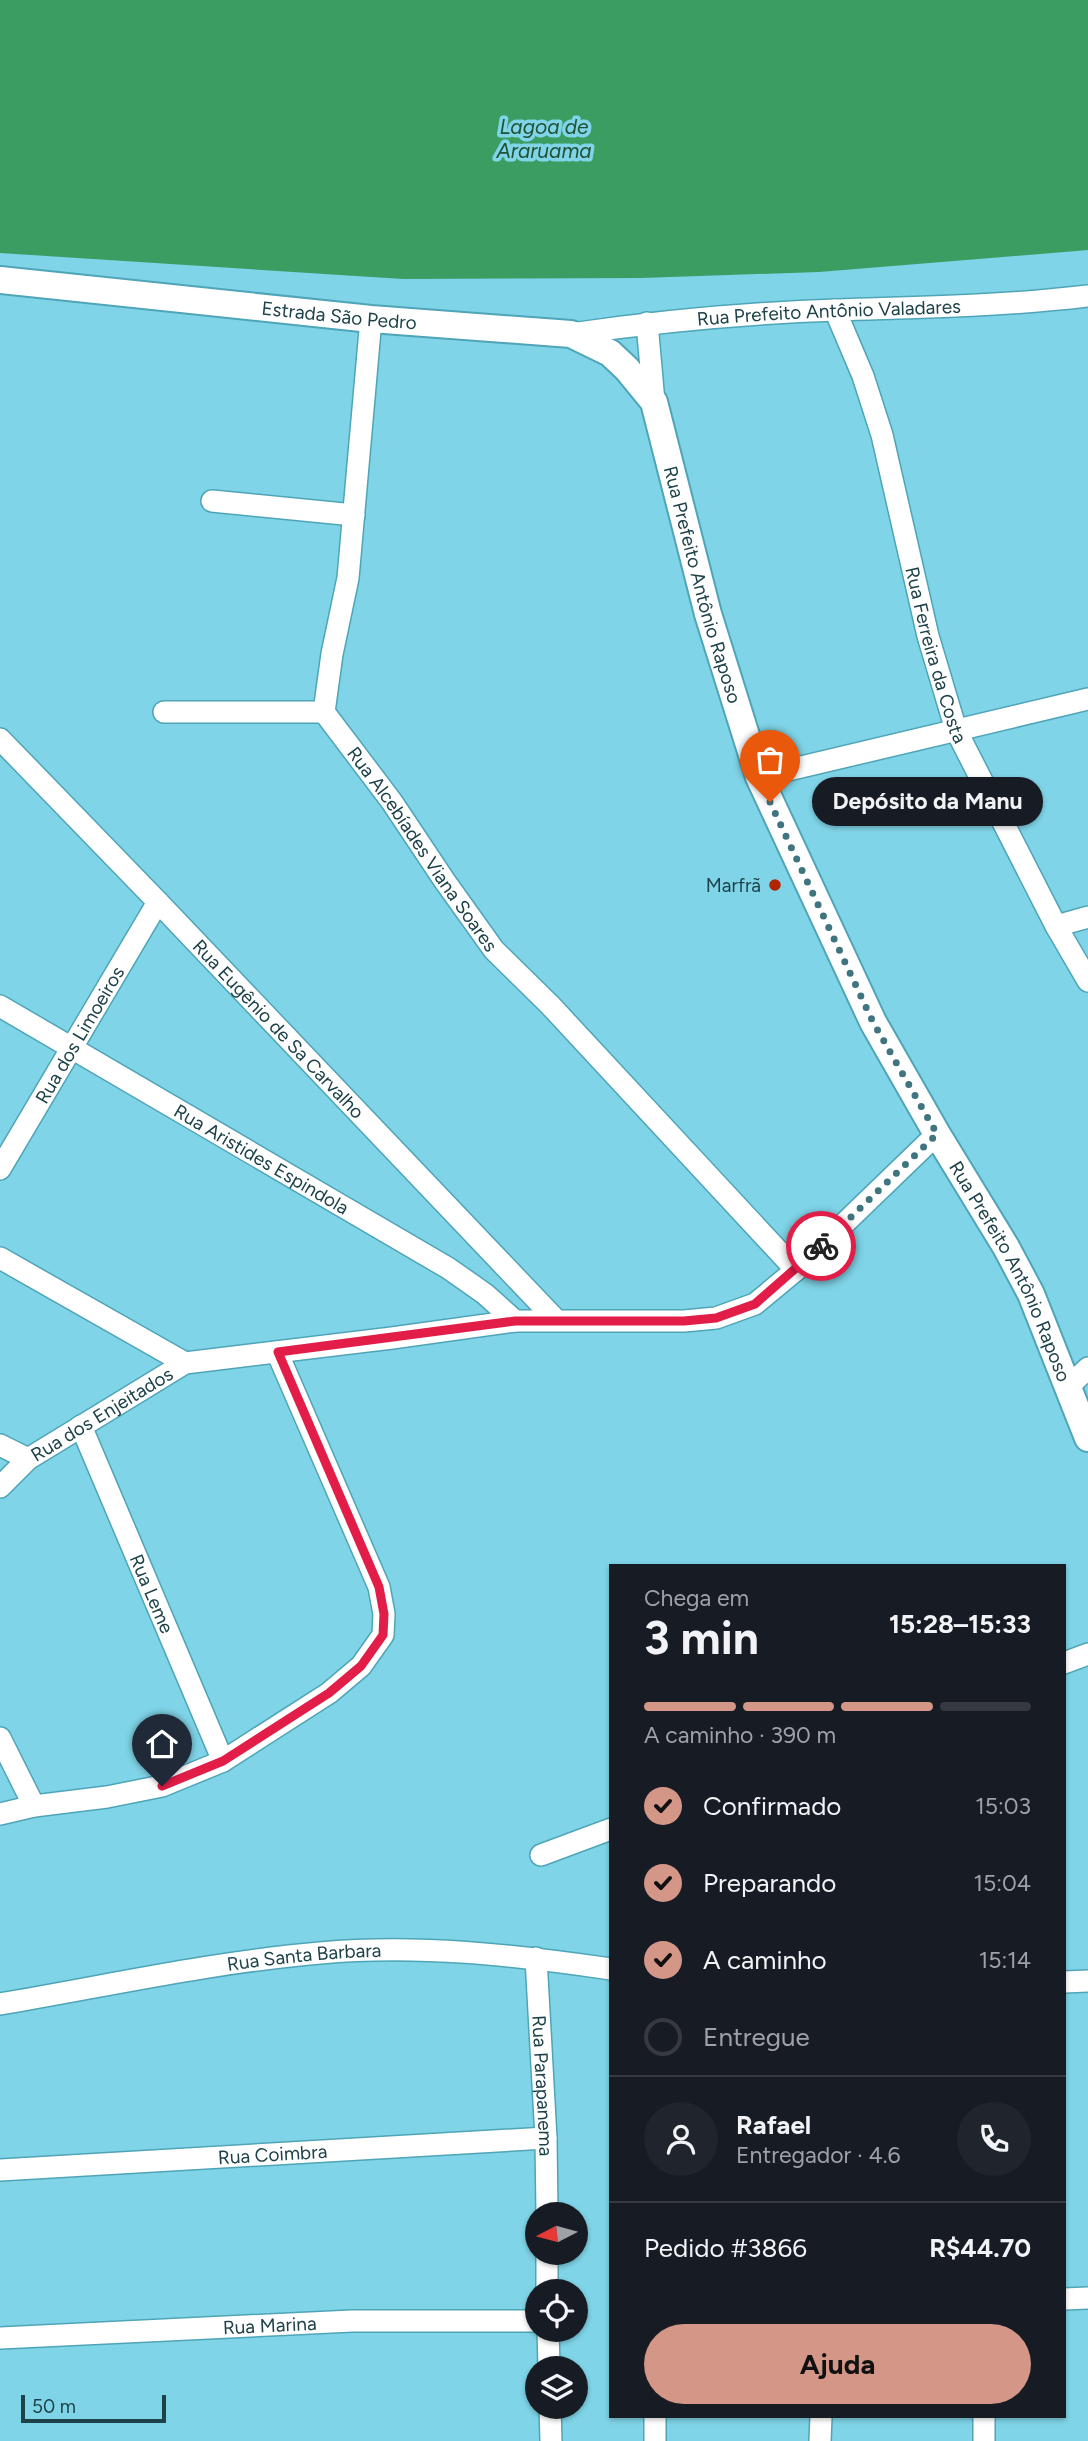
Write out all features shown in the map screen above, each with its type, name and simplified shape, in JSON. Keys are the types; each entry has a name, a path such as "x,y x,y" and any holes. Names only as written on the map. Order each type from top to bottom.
{"street":[{"name":"Estrada São Pedro","path":"0,280 371,319 572,334 610,353 628,369 654,402"},
{"name":"Rua Prefeito Antônio Valadares","path":"572,334 647,323 1088,296"},
{"name":"Rua Ferreira da Costa","path":"835,310 863,376 882,435 928,636 956,730 1056,926 1088,981"},
{"path":"164,712 324,712 332,654 348,578 371,319"},
{"name":"Rua Prefeito Antônio Raposo","path":"647,323 654,402 708,614 759,777 873,1022 1006,1247 1078,1377 1088,1438"},
{"path":"212,500 354,515"},
{"path":"759,777 1088,699"},
{"name":"Rua Alcebíades Viana Soares","path":"324,712 392,802 494,950 550,1005 796,1270"},
{"name":"Rua Eugênio de Sa Carvalho","path":"0,739 556,1320"},
{"name":"Rua dos Limoeiros","path":"0,1169 158,902"},
{"path":"1056,926 1088,917"},
{"name":"Rua Aristides Espindola","path":"0,1006 448,1268 485,1294 515,1321"},
{"name":"Rua dos Enjeitados","path":"0,1486 28,1460 185,1363 515,1321 684,1321 716,1318 755,1304 796,1270 937,1134"},
{"path":"0,1258 185,1363"},
{"path":"0,1814 162,1786 223,1761 329,1693 361,1666 383,1635 384,1614 379,1587 278,1352"},
{"name":"Rua Leme","path":"81,1426 223,1761"},
{"path":"0,1445 28,1460"},
{"path":"1066,1662 1088,1654"},
{"path":"0,1738 34,1806"},
{"path":"541,1855 609,1830"},
{"name":"Rua Santa Barbara","path":"0,2004 245,1962 321,1952 478,1952 609,1969"},
{"name":"Rua Parapanema","path":"536,1958 547,2202"},
{"path":"1066,1982 1088,1981"},
{"name":"Rua Coimbra","path":"0,2170 546,2138"},
{"path":"1066,2299 1088,2298"},
{"name":"Rua Marina","path":"0,2338 352,2321 525,2321"},
{"path":"655,2418 655,2441"},
{"path":"820,2441 821,2418"},
{"path":"984,2418 984,2441"},
{"path":"550,2419 551,2441"}],"water":[{"name":"Lagoa de Araruama","path":"0,0 1088,0 1088,250 819,272 641,278 403,279 0,253"}],"way so far":[{"path":"770,802 873,1022 937,1134 821,1246"}],"place":[{"name":"Depósito da Manu","path":"770,802"},
{"name":"Marfrã","path":"775,885"}],"route":[{"path":"162,1786 223,1761 329,1693 361,1666 383,1635 384,1614 379,1587 278,1352 515,1321 684,1321 716,1318 755,1304 821,1246"}]}
